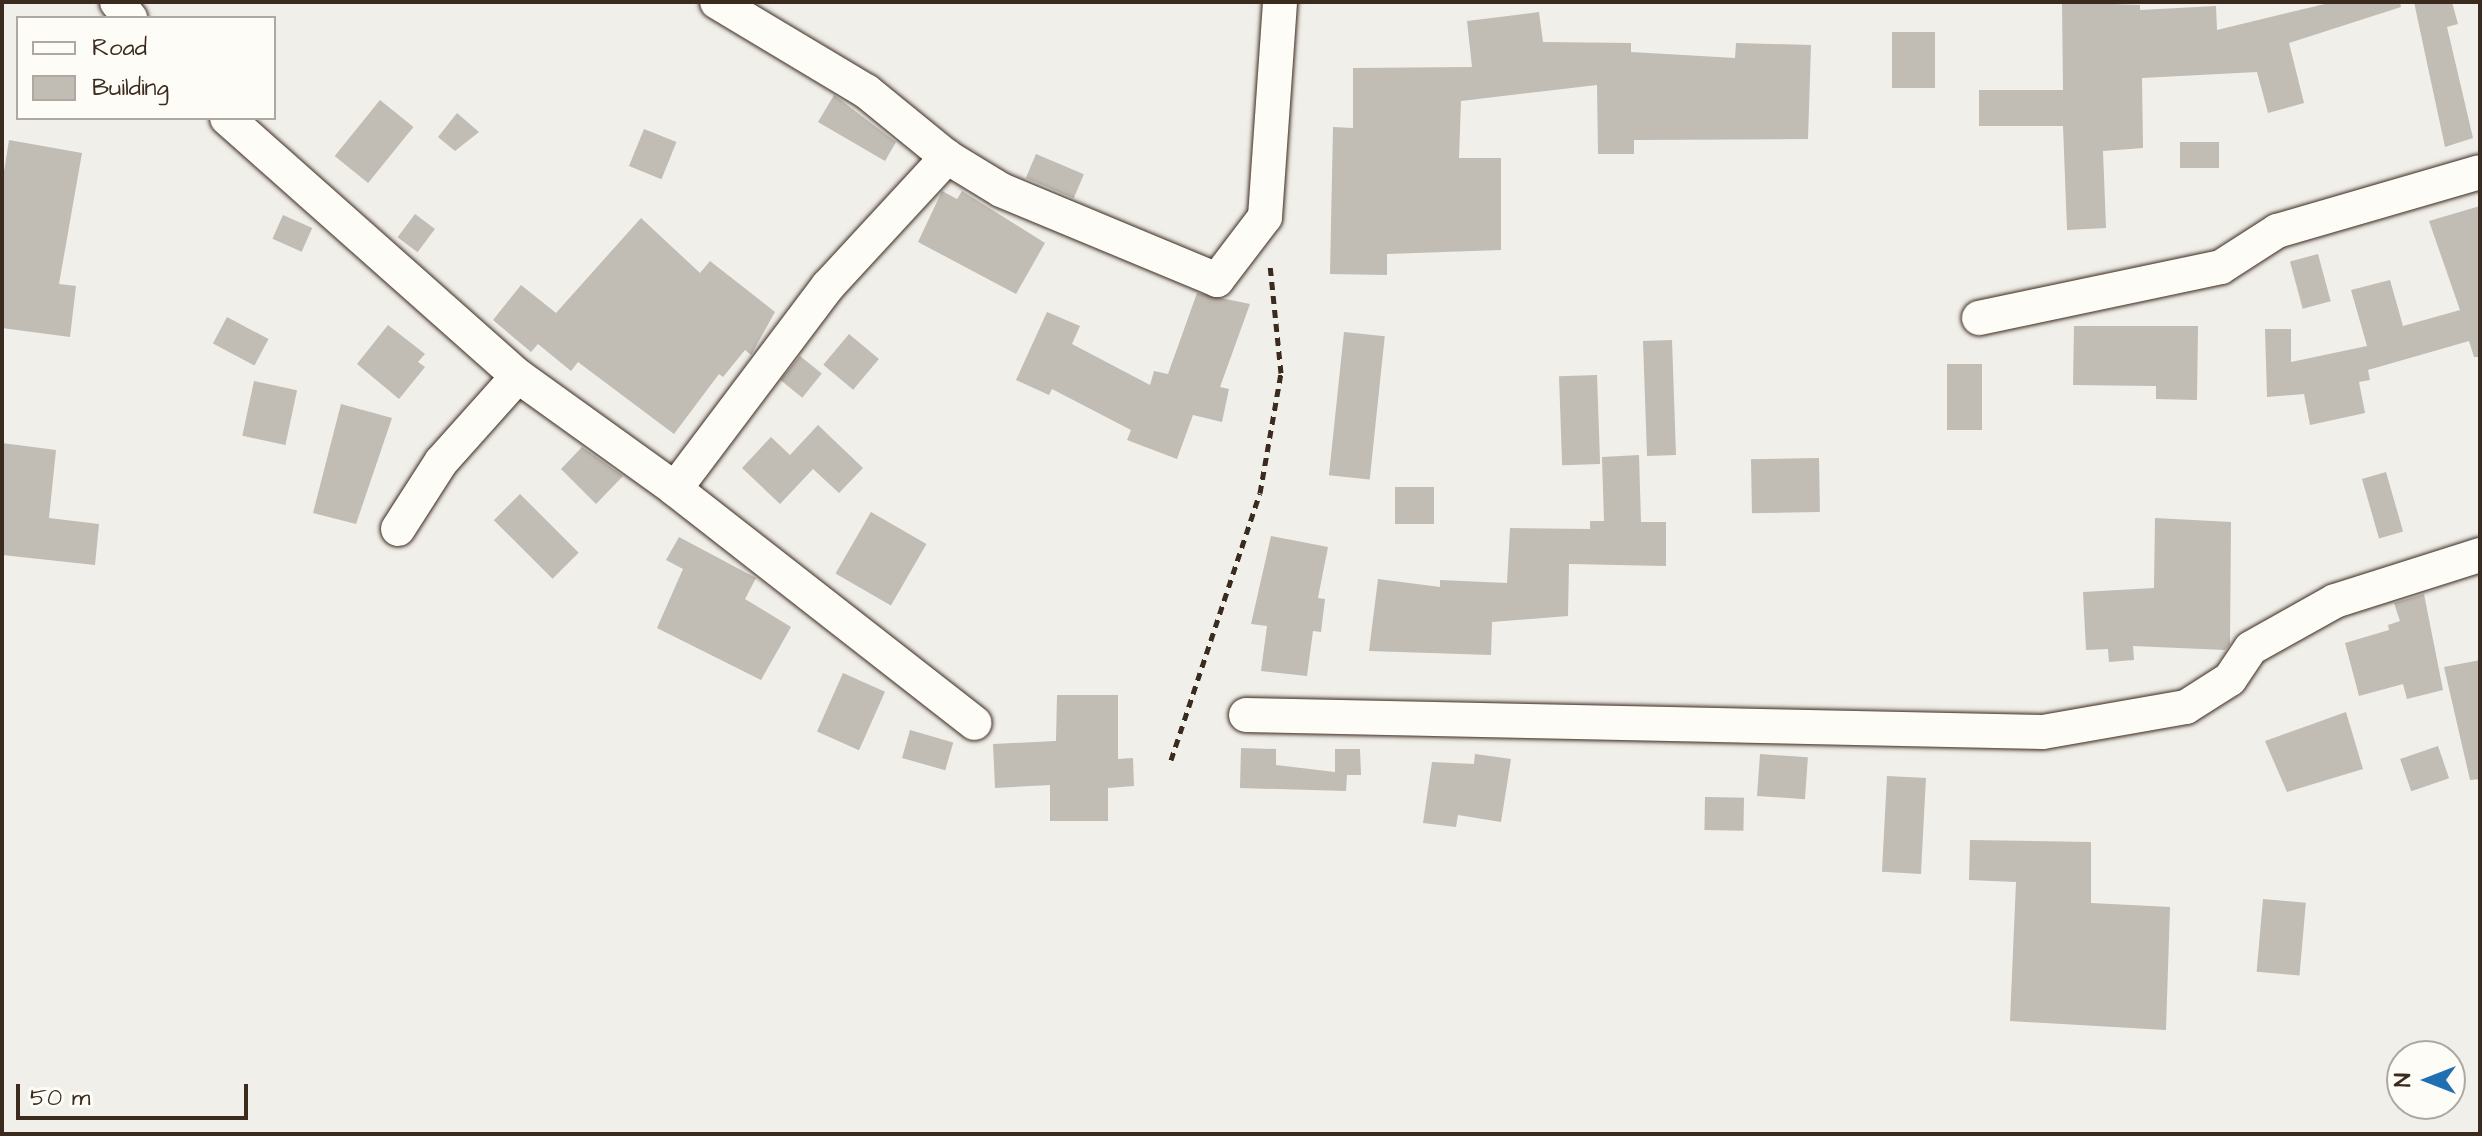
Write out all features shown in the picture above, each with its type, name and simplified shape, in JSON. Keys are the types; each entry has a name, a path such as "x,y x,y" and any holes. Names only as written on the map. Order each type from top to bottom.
{"street":[{"path":"717,2 866,91 947,157 1001,190 1217,280 1265,217 1280,2"},
{"path":"229,120 518,376 675,489 975,723"},
{"path":"675,489 828,286 947,157"},
{"path":"1979,318 2221,267 2277,231 2480,172"},
{"path":"398,529 441,462 518,376"},
{"path":"1246,715 2043,732 2186,707 2230,679 2251,648 2335,601 2480,555"}],"path":[{"path":"1171,760 1260,493 1281,373 1265,217"}],"building":[{"path":"2062,2 2140,5 2140,10 2216,6 2217,30 2333,2 2400,2 2401,7 2289,43 2304,103 2268,113 2257,72 2142,78 2143,148 2103,151 2106,228 2067,230 2063,126 1979,126 1979,90 2063,90"},
{"path":"2414,2 2452,2 2458,24 2447,27 2473,138 2445,147"},
{"path":"1539,12 1543,42 1631,43 1631,52 1735,58 1736,43 1811,45 1808,139 1634,140 1634,154 1598,154 1597,85 1461,101 1459,158 1501,158 1501,250 1387,254 1387,275 1330,274 1333,127 1353,128 1353,68 1472,67 1467,21"},
{"path":"1892,32 1935,32 1935,88 1892,88"},
{"path":"834,95 896,142 885,161 818,122"},
{"path":"380,100 413,127 368,183 335,156"},
{"path":"457,113 479,132 455,151 438,137"},
{"path":"644,129 676,142 661,179 629,166"},
{"path":"9,140 82,153 59,284 76,286 70,337 2,328 2,184"},
{"path":"2180,142 2219,142 2219,168 2180,168"},
{"path":"1036,154 1084,174 1074,198 1026,178"},
{"path":"942,191 957,199 962,191 1045,243 1016,294 918,242"},
{"path":"2480,206 2480,357 2474,357 2469,341 2368,370 2370,380 2359,382 2365,413 2310,425 2304,394 2267,397 2265,329 2291,329 2291,362 2367,346 2351,290 2390,280 2403,326 2460,310 2429,221"},
{"path":"415,214 435,229 418,252 398,237"},
{"path":"283,215 312,228 302,252 272,239"},
{"path":"641,218 700,273 710,261 775,312 751,355 745,350 723,377 719,374 674,434 578,362 571,371 538,344 531,352 493,320 521,285 556,313"},
{"path":"2318,254 2331,301 2303,309 2290,262"},
{"path":"1197,293 1250,304 1220,387 1229,389 1222,422 1193,415 1177,459 1127,440 1131,430 1052,389 1049,395 1016,380 1047,312 1080,326 1072,344 1150,385 1154,371 1168,374"},
{"path":"227,317 268,339 254,366 213,343"},
{"path":"388,325 425,354 418,362 425,367 399,399 357,364"},
{"path":"2074,326 2198,326 2197,400 2156,399 2156,386 2073,385"},
{"path":"1344,332 1385,336 1370,479 1329,475"},
{"path":"849,334 879,359 853,390 823,365"},
{"path":"1672,340 1676,455 1647,456 1643,341"},
{"path":"800,356 822,374 802,398 780,380"},
{"path":"1947,364 1982,364 1982,430 1947,430"},
{"path":"1597,375 1600,464 1562,465 1559,376"},
{"path":"254,381 297,390 285,445 242,436"},
{"path":"341,404 392,418 356,524 313,513"},
{"path":"818,425 863,468 839,493 813,469 780,504 742,468 771,437 790,455"},
{"path":"2,443 56,450 49,518 99,524 95,565 2,555"},
{"path":"582,447 623,476 596,504 561,469"},
{"path":"1639,455 1641,522 1666,522 1666,566 1569,564 1568,616 1492,622 1491,655 1369,651 1378,579 1440,587 1440,580 1507,583 1510,528 1590,529 1590,521 1604,521 1602,457"},
{"path":"1819,458 1820,512 1752,513 1751,459"},
{"path":"2386,472 2403,532 2379,538 2362,479"},
{"path":"1395,487 1434,487 1434,524 1395,524"},
{"path":"520,494 579,553 553,579 494,520"},
{"path":"871,512 926,544 891,605 836,573"},
{"path":"2155,518 2231,522 2230,644 2225,650 2133,646 2134,660 2109,662 2108,649 2086,650 2083,592 2154,588"},
{"path":"1271,536 1328,547 1318,598 1325,599 1321,632 1313,631 1307,676 1261,671 1267,626 1251,624"},
{"path":"679,537 756,578 745,599 791,627 761,680 657,628 683,569 666,560"},
{"path":"2424,594 2443,690 2407,699 2403,684 2359,696 2345,643 2389,630 2388,625 2400,621 2394,603"},
{"path":"2480,660 2480,779 2470,780 2444,667"},
{"path":"843,673 885,692 859,750 817,731"},
{"path":"1057,695 1118,695 1118,759 1133,758 1134,786 1108,788 1108,821 1050,821 1050,785 995,788 993,744 1056,741"},
{"path":"2346,712 2363,769 2287,792 2265,741"},
{"path":"910,730 953,742 945,770 902,758"},
{"path":"2438,746 2449,778 2411,791 2400,759"},
{"path":"1241,748 1276,749 1276,765 1335,772 1335,749 1360,749 1361,775 1347,775 1346,791 1240,788"},
{"path":"1475,754 1511,759 1501,822 1458,815 1456,827 1423,823 1432,762 1474,764"},
{"path":"1760,754 1808,757 1805,799 1757,796"},
{"path":"1887,776 1926,778 1921,874 1882,872"},
{"path":"1705,797 1744,798 1743,831 1704,830"},
{"path":"1970,840 2091,842 2091,903 2170,907 2166,1030 2010,1021 2016,882 1969,880"},
{"path":"2263,899 2306,903 2299,975 2257,972"}]}
